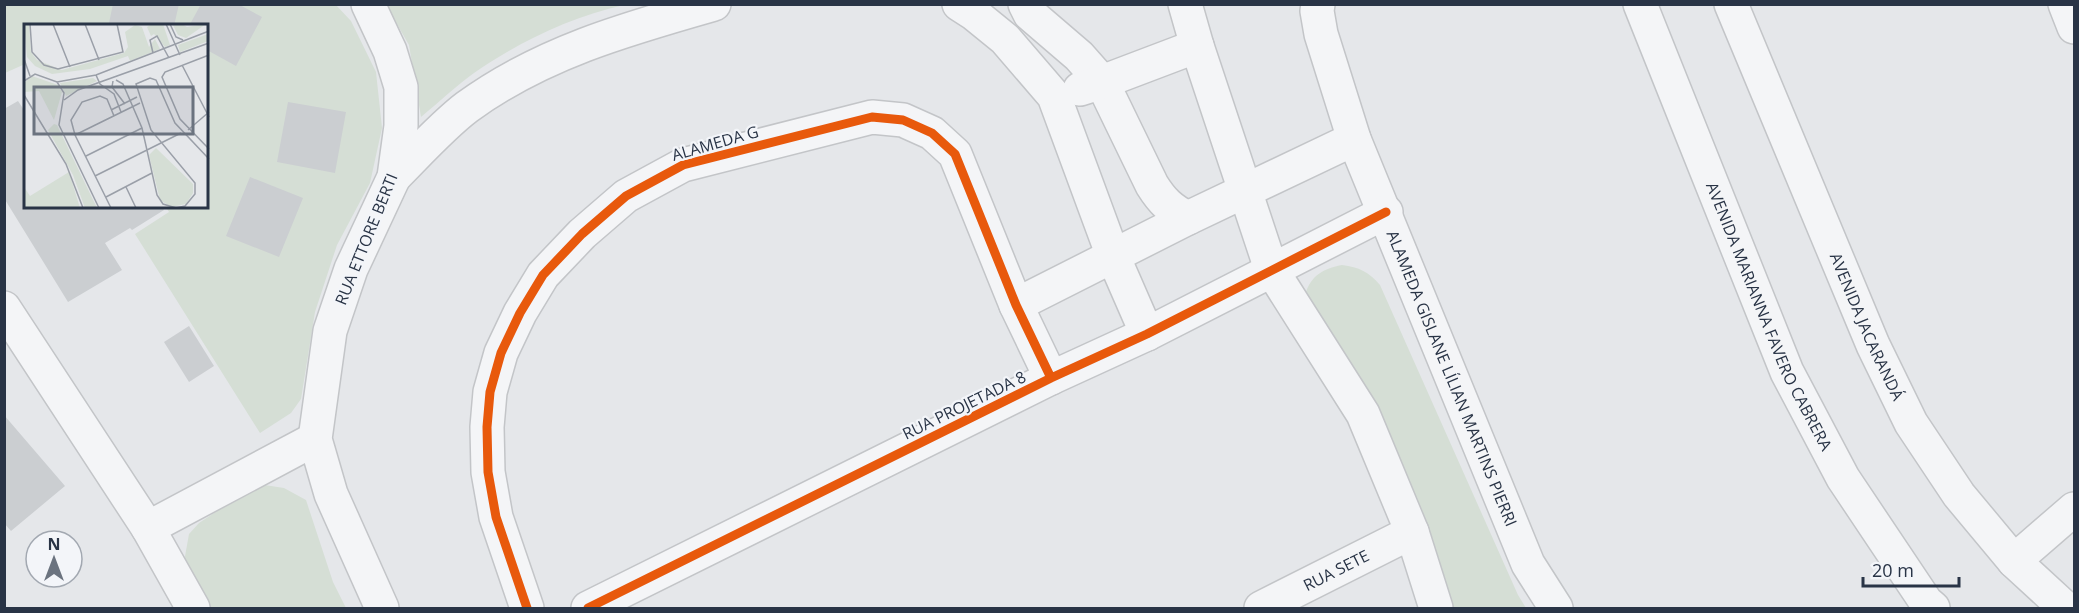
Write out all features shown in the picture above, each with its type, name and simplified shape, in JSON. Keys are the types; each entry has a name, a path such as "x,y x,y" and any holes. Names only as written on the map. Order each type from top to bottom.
{"street":[{"name":"RUA ETTORE BERTI","path":"368,4 390,51 401,87 401,126 394,177 351,270 330,332 315,439 331,494 382,609"},
{"path":"394,177 465,109 518,73 584,44 714,4"},
{"path":"958,4 1005,39 1054,96 1113,256 1147,334"},
{"path":"1025,4 1030,14 1090,67 1102,82 1162,201 1174,211 1188,218"},
{"path":"1185,4 1271,270 1363,414 1412,532 1436,609"},
{"name":"ALAMEDA GISLANE LÍLIAN MARTINS PIERRI","path":"1318,4 1321,34 1354,139 1386,212 1528,564 1556,609"},
{"name":"AVENIDA MARIANNA FAVERO CABRERA","path":"1640,4 1787,372 1843,478 1924,606"},
{"name":"AVENIDA JACARANDÁ","path":"1731,4 1874,345 1911,423 1959,495 2014,561 2065,609"},
{"path":"2065,4 2074,27"},
{"path":"1054,96 1102,82 1197,46"},
{"name":"ALAMEDA G","path":"527,609 496,517 488,472 487,427 490,392 501,353 520,313 543,275 582,234 626,196 683,165 872,117 903,120 932,133 955,154 1016,305 1052,378"},
{"path":"1016,305 1188,218 1354,139"},
{"name":"RUA PROJETADA 8","path":"588,609 1052,378 1147,334 1386,212"},
{"path":"4,308 148,528 194,609"},
{"path":"148,528 315,439"},
{"path":"2014,561 2074,509"},
{"name":"RUA SETE","path":"1261,609 1412,532"}],"shaded area":[{"path":"335,4 351,21 376,72 382,128 370,183 337,245 315,312 301,399 291,413 260,433 135,234 169,212 167,208 208,208 208,24 24,24 24,64 5,73 5,5"},
{"path":"386,5 624,5 584,16 527,41 467,78 421,117 409,45"},
{"path":"1342,265 1363,271 1380,285 1518,595 1526,608 1447,608 1304,299 1309,285 1317,275"},
{"path":"258,484 284,488 306,500 333,582 346,608 208,608 184,562 189,534 199,523"}],"building":[{"path":"113,4 179,4 174,24 109,23"},
{"path":"201,4 238,4 262,17 236,66 208,51 208,24 190,24"},
{"path":"18,101 24,110 24,208 163,208 164,210 132,230 130,228 105,243 122,270 68,302 4,198 4,109"},
{"path":"288,102 346,112 335,173 277,162"},
{"path":"250,177 303,198 279,257 226,236"},
{"path":"189,326 214,366 189,382 164,342"},
{"path":"4,415 65,486 11,531 4,523"}],"cycle path":[{"path":"527,608 496,517 488,472 487,427 490,392 501,353 520,313 543,275 582,234 626,196 683,165 872,117 903,120 932,133 955,154 1016,305 1051,378"},
{"path":"588,608 1051,378 1147,334 1386,212"}]}
